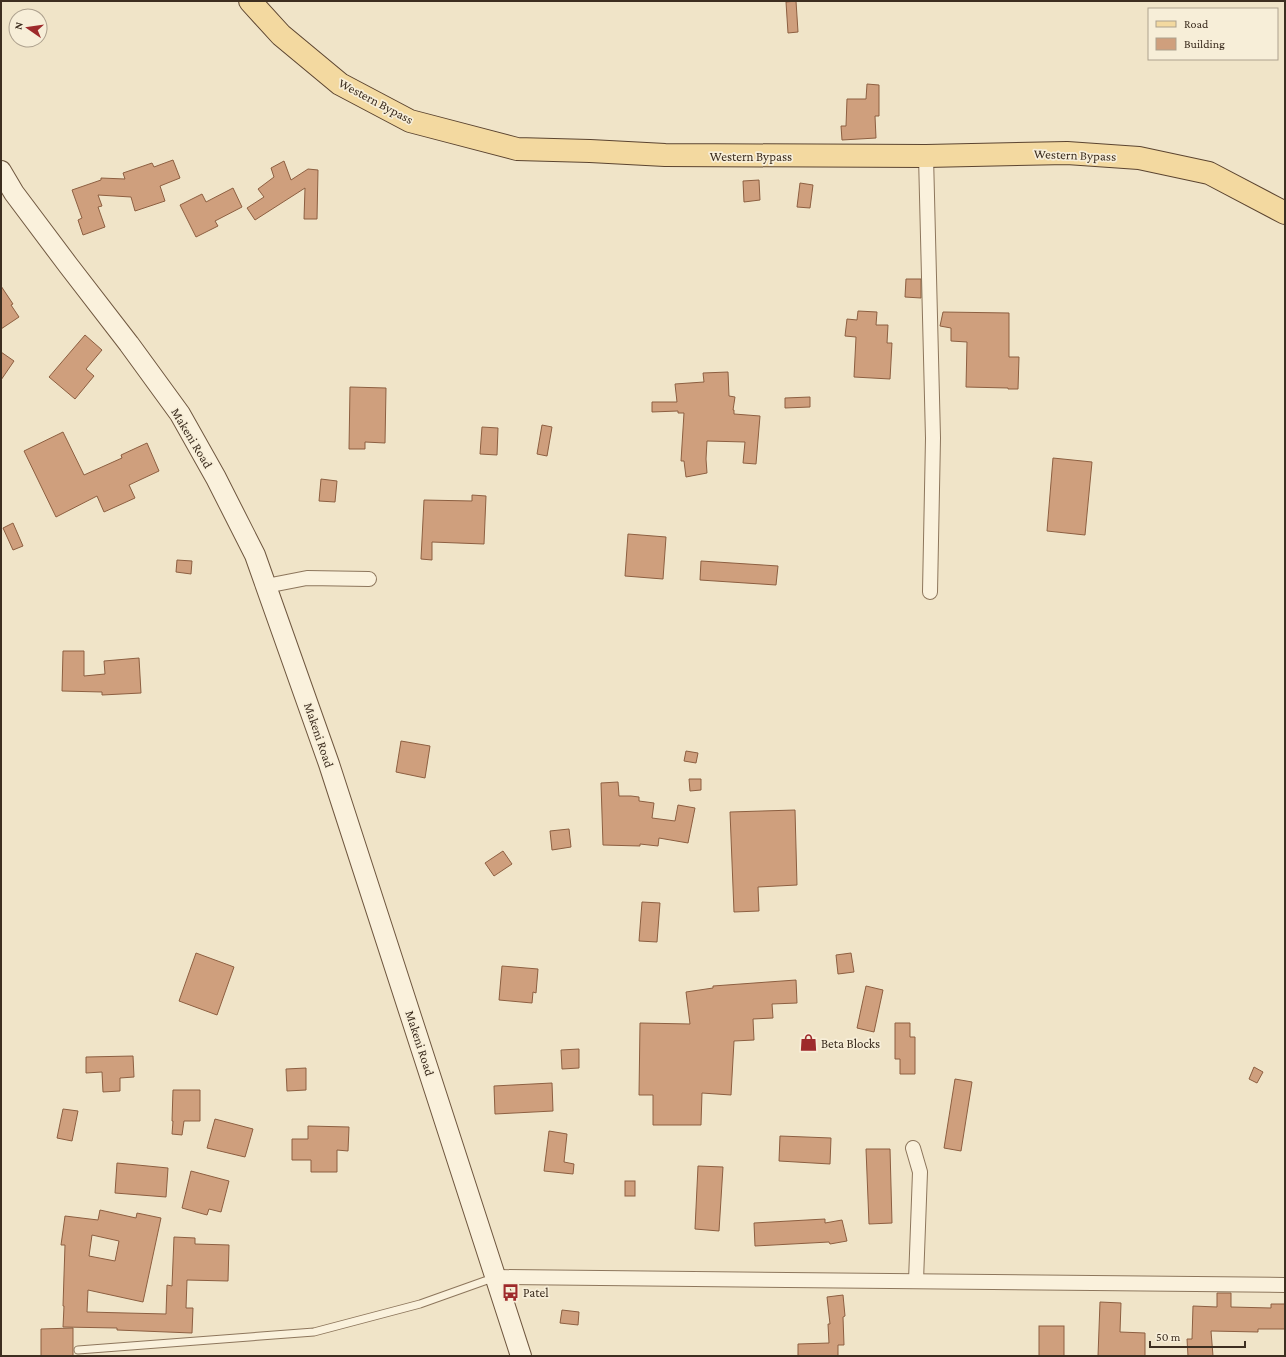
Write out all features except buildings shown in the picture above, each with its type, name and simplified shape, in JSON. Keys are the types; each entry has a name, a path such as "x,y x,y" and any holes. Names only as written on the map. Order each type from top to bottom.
{"main road":[{"name":"Western Bypass","path":"250,1 281,35 340,84 410,121 517,149 665,155 926,156 1067,153 1139,158 1209,173 1285,213"},
{"name":"Makeni Road","path":"1,171 14,194 129,344 180,414 216,478 251,548 266,586 331,772 521,1356"}],"street":[{"path":"926,156 933,438 930,592"},
{"path":"266,586 307,578 369,579"},
{"path":"913,1148 920,1172 916,1281"},
{"path":"496,1277 1285,1285"}],"lane":[{"path":"78,1350 314,1332 420,1304 496,1277"}],"place":[{"name":"Beta Blocks","path":"808,1043"},
{"name":"Patel","path":"510,1292"}]}
